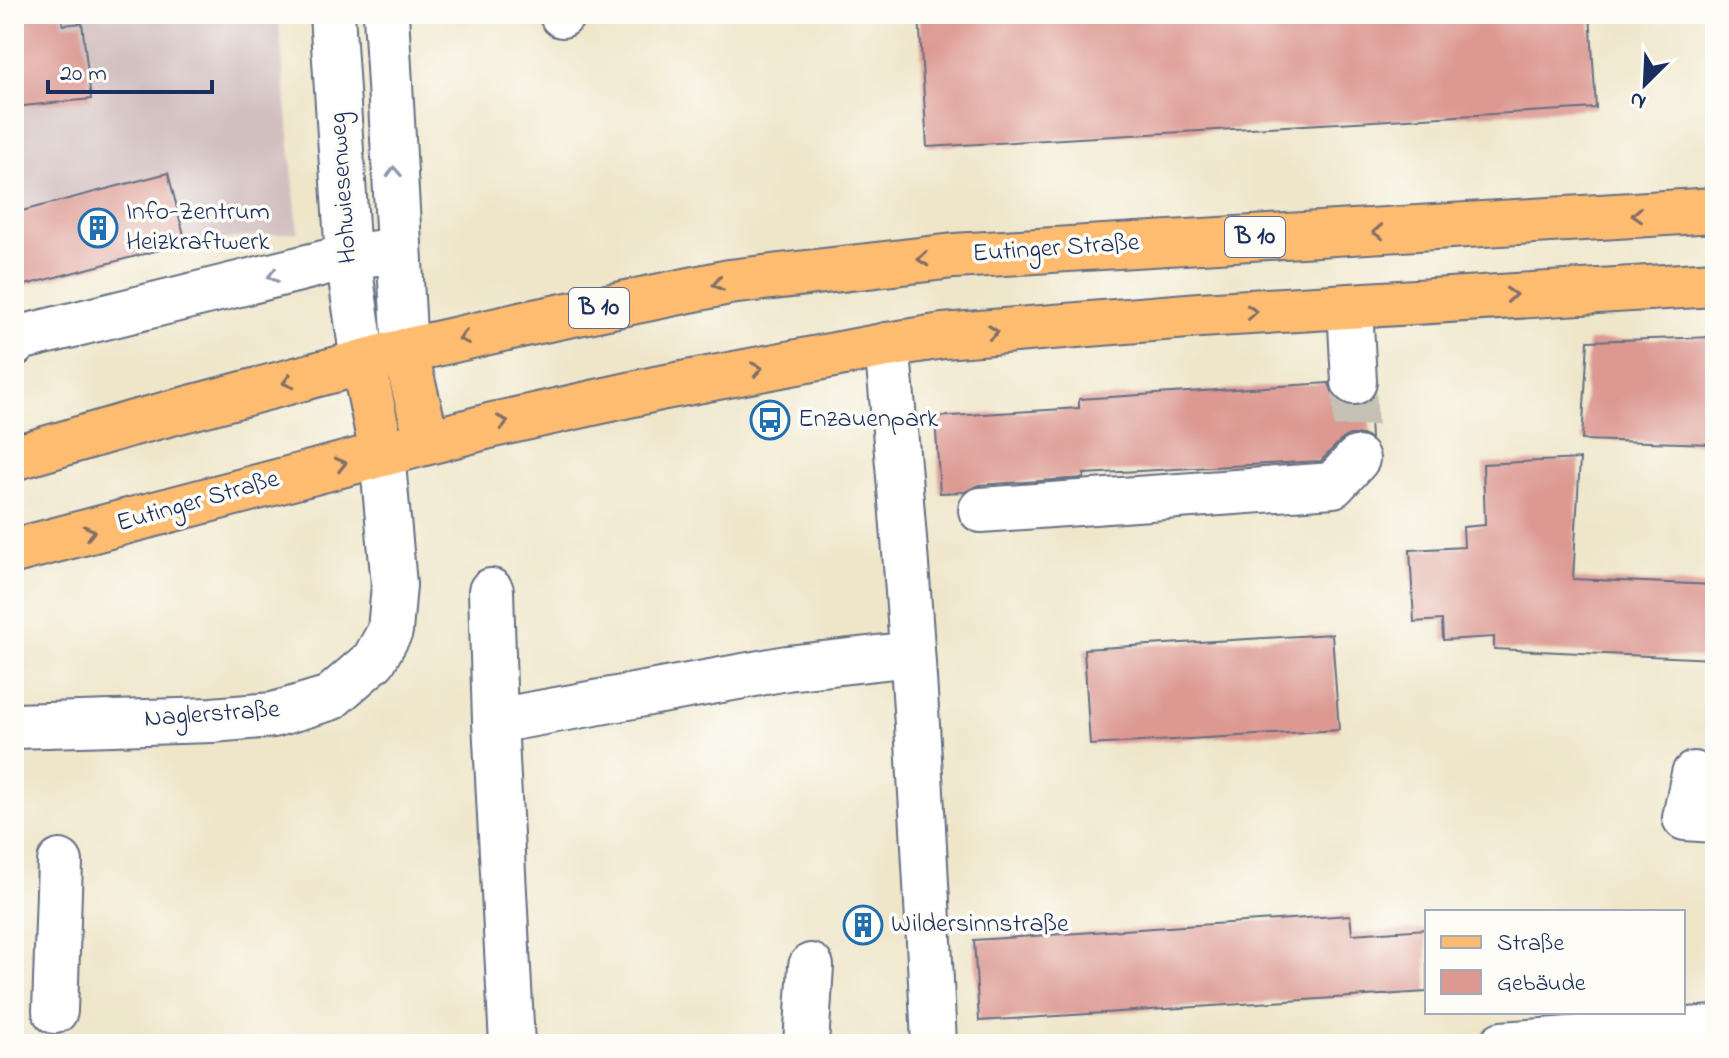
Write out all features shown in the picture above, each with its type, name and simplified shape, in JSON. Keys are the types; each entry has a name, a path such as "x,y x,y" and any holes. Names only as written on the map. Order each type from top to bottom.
{"main road":[{"name":"Eutinger Straße","path":"14,458 405,351 655,296 795,272 954,256 1715,210"},
{"name":"Eutinger Straße","path":"14,551 427,440 660,388 887,345 958,335 1350,306 1715,284"},
{"path":"405,351 427,440"},
{"path":"363,362 382,453"}],"street":[{"name":"Hohwiesenweg","path":"332,14 348,257 363,362"},
{"name":"Hohwiesenweg","path":"386,14 405,351"},
{"path":"14,344 20,338 348,257 398,250"},
{"path":"1350,306 1354,382"},
{"path":"887,345 916,515 912,654 934,1044"},
{"name":"Naglerstraße","path":"14,726 273,715 330,698 374,660 390,631 394,585 382,453"},
{"path":"981,510 1333,485 1357,459"},
{"path":"491,591 512,1044"},
{"path":"495,721 787,668 912,654"},
{"path":"1694,774 1685,818 1715,820"},
{"path":"55,1011 60,862"},
{"path":"806,1044 811,966"},
{"path":"1502,1044 1715,1028"}],"shaded area":[{"path":"14,14 278,14 298,232 187,243 14,288"}],"building":[{"path":"14,14 61,14 63,25 82,23 91,99 14,107"},
{"path":"919,14 1590,14 1596,108 927,147"},
{"name":"Info-Zentrum Heizkraftwerk","path":"168,173 186,243 14,288 14,213"},
{"path":"1715,337 1714,444 1582,440 1588,341"},
{"path":"1329,383 1334,396 1343,405 1356,407 1369,402 1371,439 1349,435 1321,461 1084,474 1084,478 979,485 965,492 940,493 935,417 1079,408 1079,399"},
{"path":"1580,459 1573,579 1715,585 1715,659 1494,649 1494,637 1443,640 1442,620 1414,622 1410,550 1464,547 1463,527 1485,525 1483,464"},
{"path":"1332,634 1339,730 1090,745 1084,649"},
{"path":"1350,915 1352,934 1425,929 1425,992 979,1021 974,940"}],"tunnel":[{"path":"1354,382 1357,459"}],"place":[{"name":"Info-Zentrum Heizkraftwerk","path":"98,228"},
{"name":"Enzauenpark","path":"770,420"},
{"name":"Wildersinnstraße","path":"863,925"}]}
